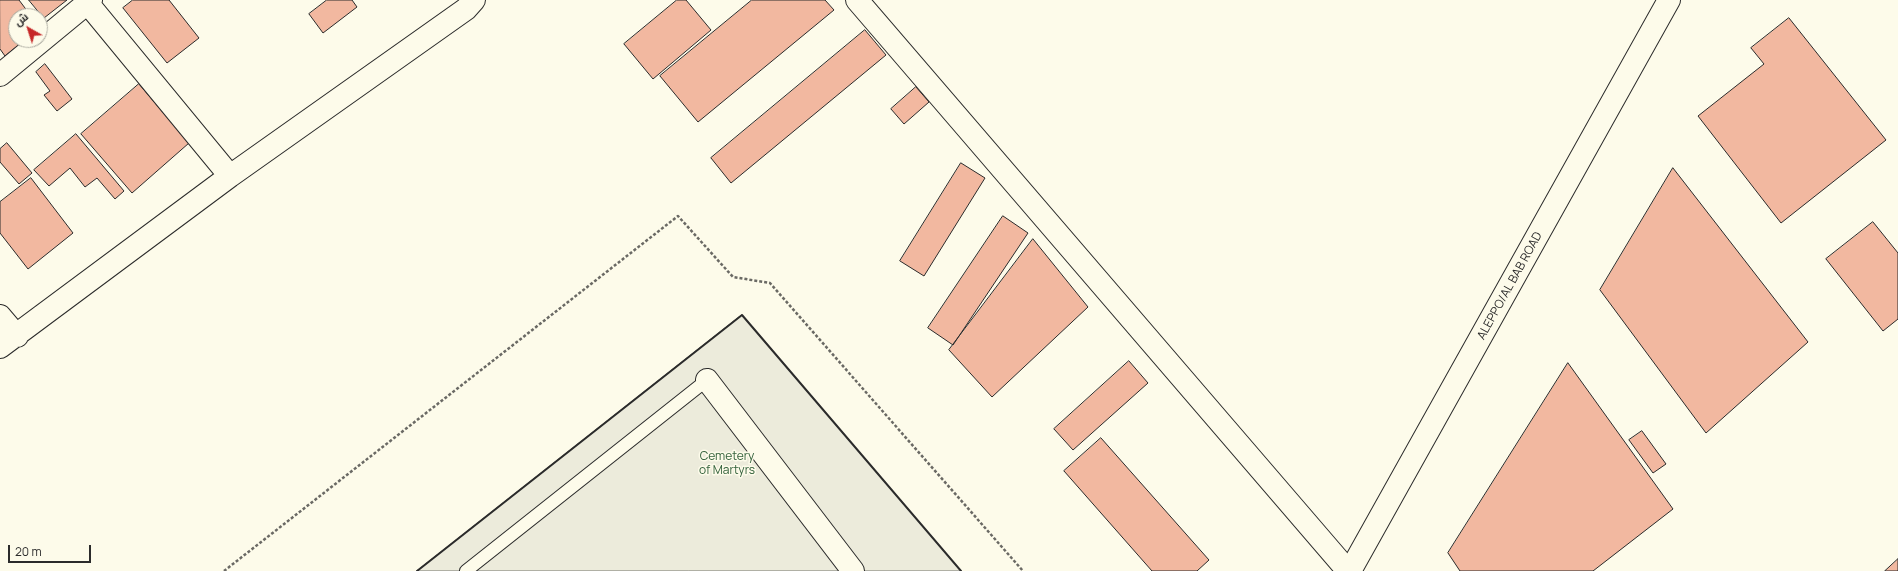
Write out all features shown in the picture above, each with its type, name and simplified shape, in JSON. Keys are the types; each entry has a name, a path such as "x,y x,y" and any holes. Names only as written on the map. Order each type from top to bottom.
{"street":[{"path":"857,0 1349,571"},
{"name":"ALEPPO/AL BAB ROAD","path":"1349,571 1669,0"},
{"path":"0,75 88,1 230,176"},
{"path":"0,316 9,342 230,176 466,3"},
{"path":"707,380 854,571"}],"lane":[{"path":"466,571 707,380"}],"path":[{"path":"224,571 678,216 734,277 770,283 1023,571"}],"green space":[{"name":"Cemetery of Martyrs","path":"742,315 961,571 417,571"}],"building":[{"path":"0,0 19,0 25,8 8,8 8,48 15,48 5,56 0,49"},
{"path":"29,0 67,0 48,15 48,8 36,8"},
{"path":"133,0 169,0 199,38 167,63 123,8"},
{"path":"327,0 352,0 357,7 323,33 309,14"},
{"path":"677,0 686,0 711,30 653,79 624,44"},
{"path":"752,0 825,0 834,10 698,122 660,76"},
{"path":"1789,18 1886,140 1781,223 1698,116 1764,64 1751,48"},
{"path":"865,30 886,55 731,183 711,158"},
{"path":"45,64 72,99 57,111 44,95 50,91 36,72"},
{"path":"139,84 189,143 132,193 81,134"},
{"path":"916,87 929,102 904,124 891,109"},
{"path":"76,134 124,191 115,199 97,178 85,187 70,168 49,186 34,170"},
{"path":"7,143 32,173 19,184 0,162 0,149"},
{"path":"961,163 985,178 924,276 900,261"},
{"path":"1673,168 1808,342 1706,433 1600,290"},
{"path":"31,178 73,233 28,269 0,233 0,202"},
{"path":"1003,216 1028,233 953,345 928,328"},
{"path":"1873,222 1898,253 1898,319 1883,331 1826,259"},
{"path":"1033,239 1088,307 992,397 949,350"},
{"path":"1129,361 1148,383 1073,450 1054,429"},
{"path":"1568,363 1673,509 1593,571 1460,571 1448,553"},
{"path":"1642,431 1666,464 1653,473 1629,440"},
{"path":"1101,438 1209,560 1197,571 1152,571 1064,471"},
{"path":"1898,559 1898,571 1885,571"}],"wall":[{"path":"417,571 742,315 961,571"}]}
